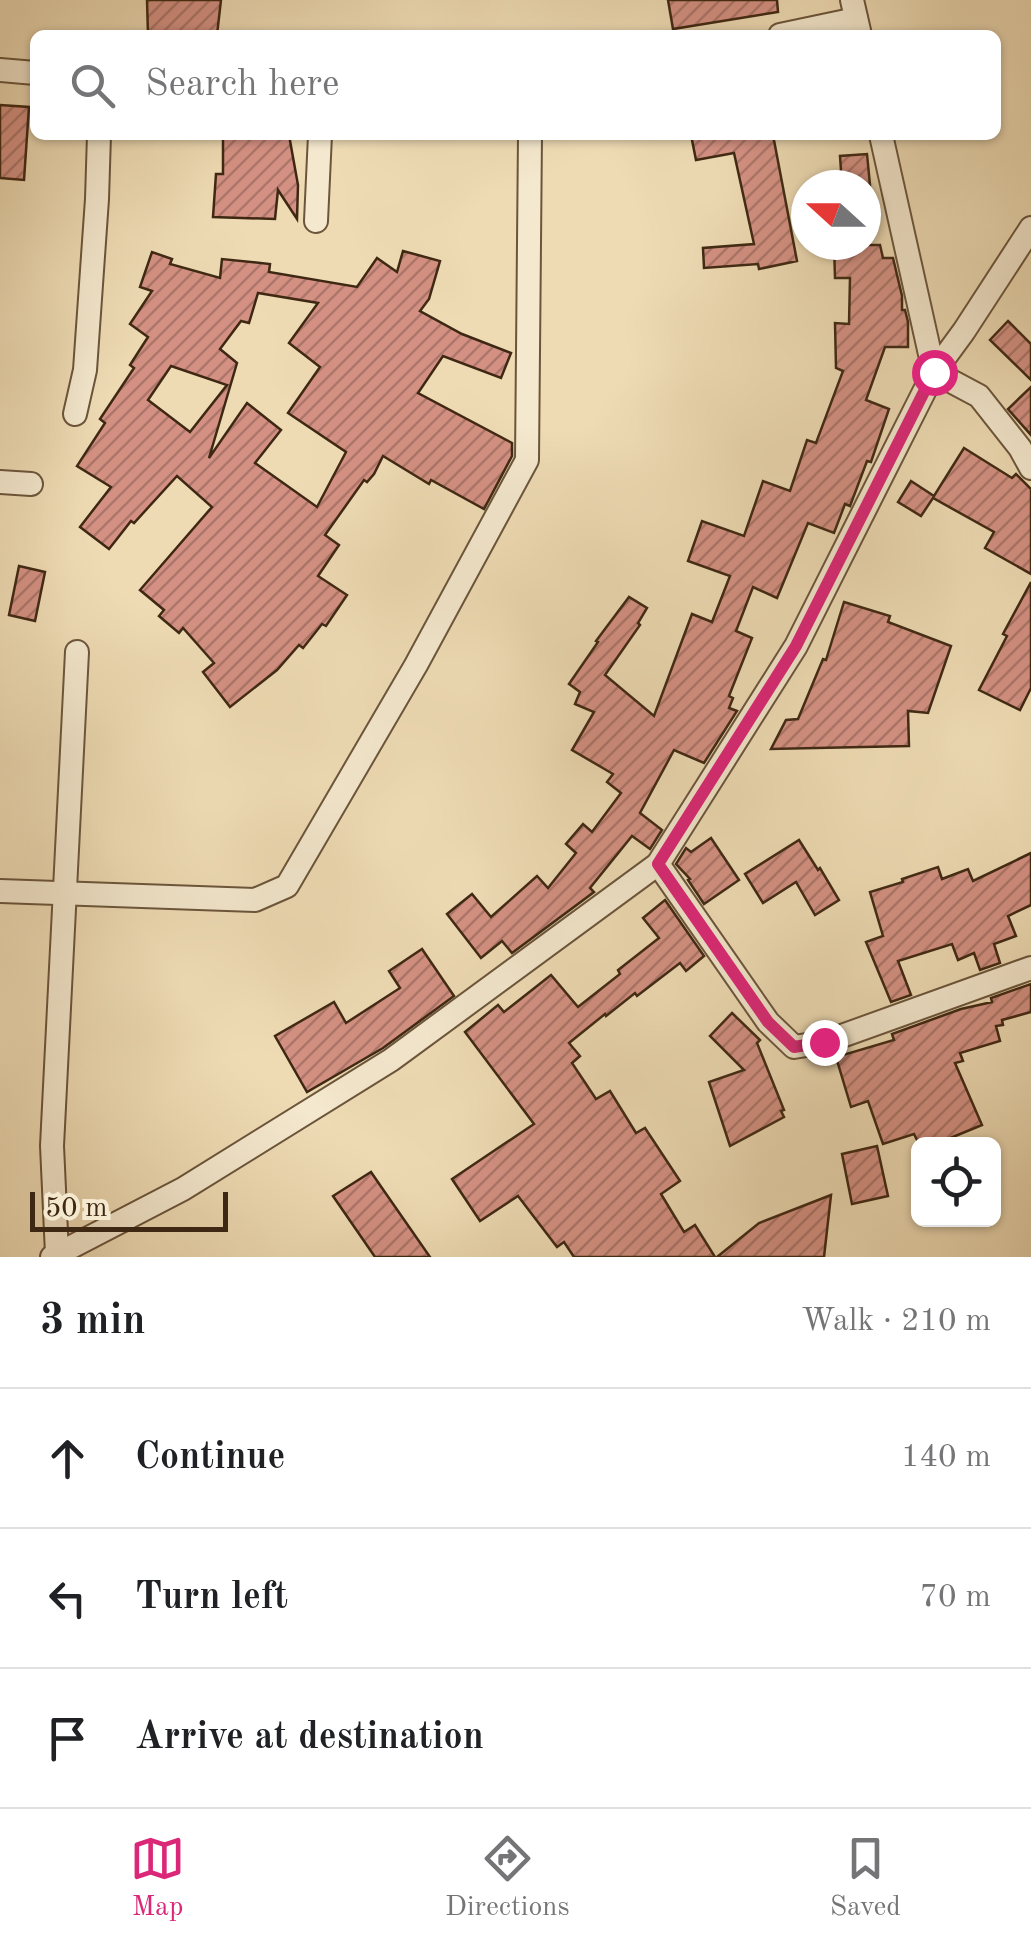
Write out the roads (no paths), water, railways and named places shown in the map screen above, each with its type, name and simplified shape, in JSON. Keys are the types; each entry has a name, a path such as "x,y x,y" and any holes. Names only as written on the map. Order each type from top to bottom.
{"street":[{"path":"802,30 856,18"},
{"path":"0,70 30,72"},
{"path":"75,414 85,370 99,140"},
{"path":"316,221 320,140"},
{"path":"0,891 255,900 288,886 416,665 528,460 530,140"},
{"path":"882,140 934,372 979,396 1031,468"},
{"path":"78,652 52,1146 55,1255 183,1189 391,1060 658,864 796,646 934,372 1031,228"},
{"path":"0,482 31,484"},
{"path":"658,864 768,1022 794,1047 824,1042 1031,968"}]}
